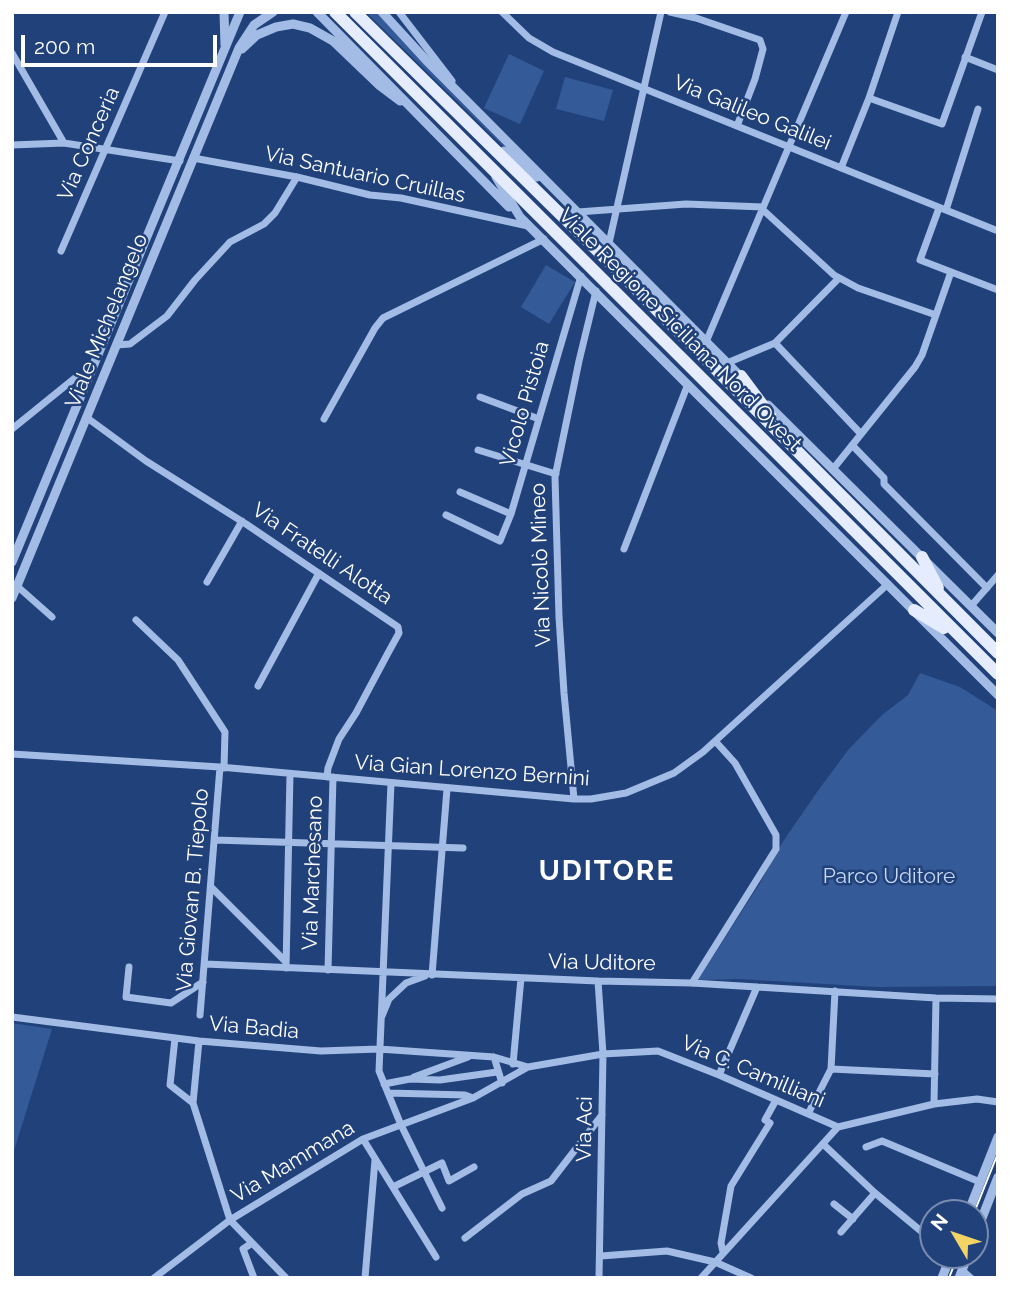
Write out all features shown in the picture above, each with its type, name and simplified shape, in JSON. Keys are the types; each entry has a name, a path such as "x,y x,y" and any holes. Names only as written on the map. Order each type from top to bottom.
{"main road":[{"name":"Viale Regione Siciliana Nord Ovest","path":"335,12 998,674"},
{"name":"Viale Regione Siciliana Nord Ovest","path":"355,12 998,653"},
{"path":"741,376 807,463"},
{"path":"922,557 945,600"},
{"path":"914,610 962,639"}],"street":[{"name":"Via Conceria","path":"61,251 165,12"},
{"path":"224,12 224,54"},
{"name":"Viale Michelangelo","path":"12,562 240,12"},
{"name":"Viale Michelangelo","path":"12,598 15,585 234,59 249,30 273,12"},
{"path":"317,12 998,695"},
{"name":"Viale Regione Siciliana Nord Ovest","path":"382,12 998,634"},
{"path":"399,12 448,76 487,120"},
{"name":"Via Galileo Galilei","path":"502,12 519,30 541,46 998,232"},
{"path":"609,243 661,12"},
{"path":"670,12 760,40 764,49 737,127"},
{"path":"706,342 846,12"},
{"path":"841,168 869,98 898,12"},
{"path":"869,98 942,124 982,12"},
{"path":"234,59 252,40 270,29 288,24 310,27 333,40 380,86 417,113"},
{"path":"12,53 64,143"},
{"path":"965,57 998,70"},
{"path":"978,109 942,209 920,260 998,290"},
{"path":"470,126 566,199"},
{"path":"12,145 64,143 180,161"},
{"name":"Via Santuario Cruillas","path":"193,158 529,226"},
{"path":"491,166 520,218"},
{"path":"116,345 130,344 167,316 230,242 264,224 275,213 297,177"},
{"path":"578,212 686,204 763,208 827,270 839,278 858,288 936,315"},
{"path":"324,419 383,318 544,239"},
{"path":"833,469 915,367 922,355 951,272"},
{"name":"Vicolo Pistoia","path":"446,515 500,541 511,514 581,276"},
{"path":"727,363 775,343 839,278"},
{"name":"Via Nicolò Mineo","path":"574,799 558,605 556,474 596,291"},
{"path":"621,316 645,323"},
{"path":"775,343 861,434"},
{"path":"12,429 75,378 88,377"},
{"path":"624,549 688,384"},
{"path":"480,397 539,419"},
{"name":"Via Fratelli Alotta","path":"86,417 146,461 242,521 397,625 399,631 356,713 339,738 328,768 330,777"},
{"path":"852,445 884,478 884,484 987,588"},
{"path":"478,450 556,474"},
{"path":"460,492 511,514"},
{"path":"207,582 242,521"},
{"path":"258,686 319,573"},
{"path":"971,606 998,575"},
{"name":"Via Gian Lorenzo Bernini","path":"15,753 574,799 610,796 642,788 674,773 716,742 888,584"},
{"path":"15,585 51,617"},
{"name":"Via Giovan B. Tiepolo","path":"136,620 178,660 225,732 200,1015"},
{"path":"692,983 776,849 776,835 735,763 716,742"},
{"path":"286,965 290,774"},
{"name":"Via Marchesano","path":"328,971 330,777"},
{"path":"391,783 379,1071 422,1172 442,1208"},
{"path":"380,1020 389,999 406,983 429,975 447,789"},
{"path":"215,840 463,848"},
{"path":"211,887 286,965"},
{"name":"Via Uditore","path":"205,964 286,965 328,971 692,983 936,998 998,999"},
{"path":"129,967 126,997 170,1003 203,982"},
{"path":"518,1073 511,1062 521,978"},
{"name":"Via Aci","path":"598,981 603,1054 599,1278"},
{"path":"719,1074 757,987"},
{"path":"808,1114 831,1069 835,991"},
{"path":"934,1104 936,998"},
{"name":"Via Badia","path":"12,1017 199,1041 321,1051 379,1049 494,1057 528,1067"},
{"path":"175,1038 170,1085 193,1103"},
{"path":"199,1041 193,1103 230,1220 286,1278"},
{"name":"Via C. Camilliani","path":"528,1067 603,1054 658,1051 719,1074 838,1127"},
{"path":"384,1084 410,1079 472,1056"},
{"path":"494,1057 502,1083"},
{"name":"Via Mammana","path":"154,1278 230,1220 363,1139 473,1098 528,1067"},
{"path":"831,1069 935,1074"},
{"path":"410,1079 440,1080 497,1072"},
{"path":"388,1093 465,1095 473,1098"},
{"path":"701,1278 838,1127 934,1104 977,1099 998,1102"},
{"path":"723,1252 721,1243 731,1186 770,1123 765,1120 776,1100"},
{"path":"465,1238 522,1194 551,1181 602,1115"},
{"path":"973,1199 998,1137"},
{"path":"363,1139 436,1257"},
{"path":"866,1147 882,1141 980,1182"},
{"path":"823,1144 919,1229"},
{"path":"365,1278 375,1160"},
{"path":"393,1187 442,1163 449,1181 474,1167"},
{"path":"995,1191 998,1177"},
{"path":"841,1232 875,1193"},
{"path":"834,1203 852,1219"},
{"path":"252,1242 243,1249 254,1278"},
{"path":"601,1256 667,1251 715,1262 751,1278"},
{"path":"960,1274 971,1278"}],"green space":[{"path":"366,12 378,12 509,151 502,145"},
{"path":"509,54 544,71 520,124 484,108"},
{"path":"565,77 613,90 604,121 556,109"},
{"path":"546,265 575,282 549,324 521,307"},
{"name":"Parco Uditore","path":"920,673 960,687 998,711 998,986 877,987 738,979 698,980 760,883 782,843 817,792 848,750 882,715 908,695"},
{"path":"12,1023 52,1029 12,1157"}],"tram line":[{"path":"980,1199 998,1153"},
{"path":"949,1278 953,1269"}],"district":[{"name":"UDITORE","path":"607,872"}]}
